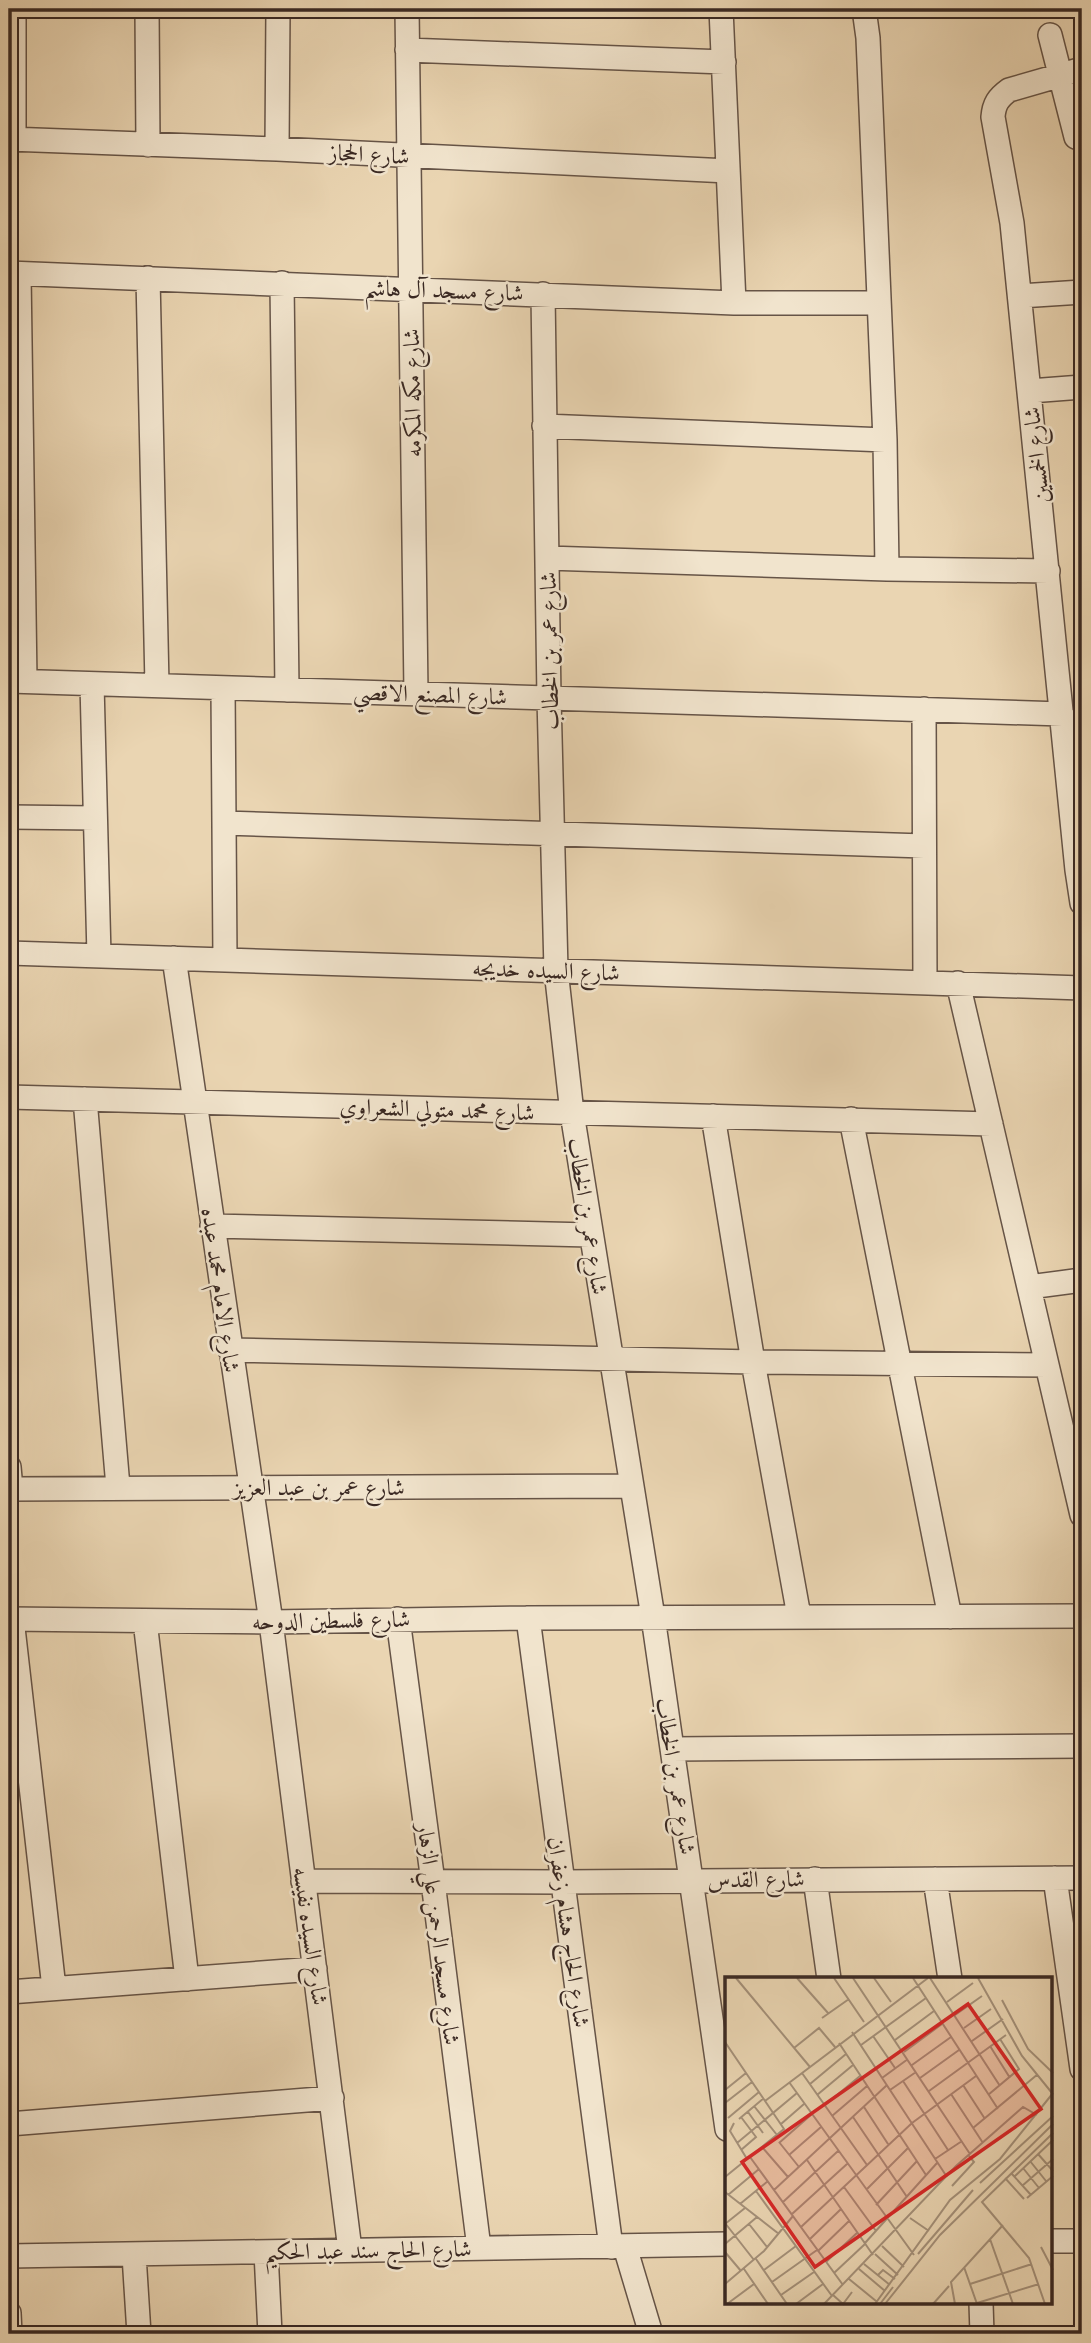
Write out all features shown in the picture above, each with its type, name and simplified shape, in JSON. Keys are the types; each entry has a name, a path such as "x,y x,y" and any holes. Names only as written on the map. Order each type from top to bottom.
{"street":[{"path":"12,140 14,9"},
{"path":"147,9 148,145"},
{"path":"277,149 278,9"},
{"name":"شارع مكه المكرمه","path":"407,9 416,693"},
{"path":"721,9 734,303"},
{"path":"864,9 868,38 885,440 887,569"},
{"path":"1050,35 1071,72 1076,137"},
{"path":"407,50 724,62"},
{"name":"شارع الخمسين","path":"1071,72 1009,90 999,96 993,117 1012,223 1048,571 1069,725 1077,870 1082,902"},
{"name":"شارع الحجاز","path":"12,140 277,149 728,171"},
{"path":"14,273 17,681"},
{"name":"شارع مسجد آل هاشم","path":"14,273 734,303 878,303"},
{"path":"148,278 157,685"},
{"path":"282,283 287,690"},
{"path":"1020,296 1082,292"},
{"name":"شارع عمر بن الخطاب","path":"543,294 556,970 572,1113 590,1235 653,1617 725,2115"},
{"path":"1030,391 1082,387"},
{"path":"544,426 885,440"},
{"path":"547,558 887,569 1048,571"},
{"name":"شارع المصنع الاقصي","path":"17,681 924,709 1069,725"},
{"path":"92,684 99,956"},
{"path":"223,688 225,960"},
{"path":"924,709 925,983"},
{"path":"9,817 95,818"},
{"path":"224,823 924,846"},
{"name":"شارع السيده خديجه","path":"9,953 1082,988"},
{"name":"شارع الامام محمد عبده","path":"174,958 271,1622"},
{"path":"958,984 1082,1515"},
{"name":"شارع محمد متولي الشعراوي","path":"9,1097 991,1124"},
{"path":"85,1098 118,1487"},
{"path":"713,1116 753,1362 799,1616"},
{"path":"851,1119 950,1617"},
{"path":"212,1226 590,1235"},
{"path":"1029,1287 1082,1280"},
{"path":"230,1350 753,1362 1047,1365"},
{"name":"شارع عمر بن عبد العزيز","path":"9,1482 118,1487 251,1488 630,1486"},
{"name":"شارع فلسطين الدوحه","path":"10,1619 271,1622 653,1617 1082,1616"},
{"name":"شارع الحاج هشام زعفران","path":"528,1618 562,1882 618,2247 651,2334"},
{"path":"10,1619 54,1988"},
{"name":"شارع مسجد الرحمن علي الزهار","path":"398,1619 479,2248"},
{"path":"145,1621 187,1979"},
{"name":"شارع السيده نفيسه","path":"271,1622 350,2250"},
{"path":"672,1749 1082,1746"},
{"path":"1055,1878 1082,2069"},
{"name":"شارع القدس","path":"303,1881 1082,1878"},
{"path":"815,1879 829,1977"},
{"path":"935,1879 950,1977"},
{"path":"9,1992 316,1969"},
{"path":"9,2124 332,2098"},
{"path":"1052,2241 1082,2241"},
{"name":"شارع الحاج سند عبد الحكيم","path":"9,2256 725,2244"},
{"path":"265,2252 270,2334"},
{"path":"134,2255 139,2334"},
{"path":"981,2304 982,2334"},
{"path":"9,2313 10,2334"}]}
